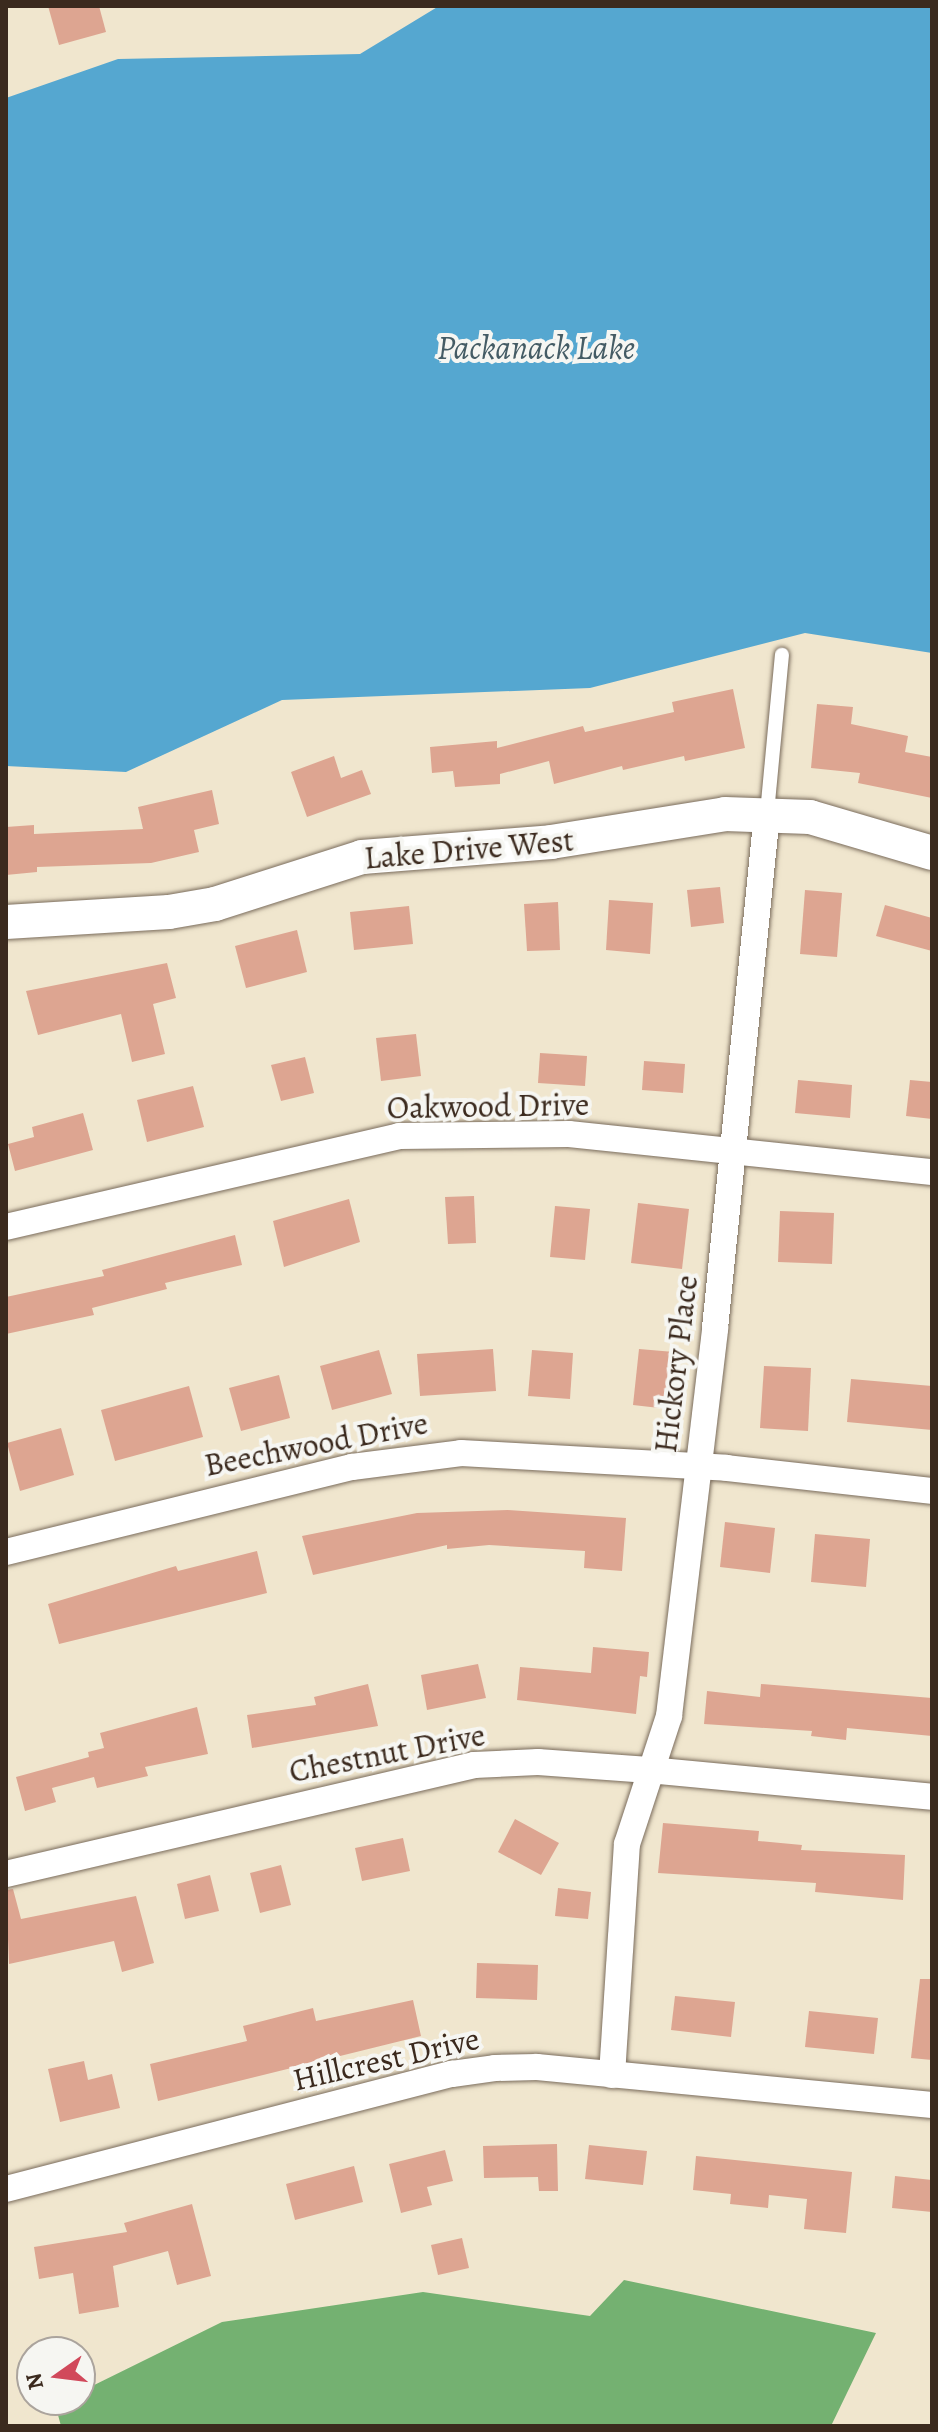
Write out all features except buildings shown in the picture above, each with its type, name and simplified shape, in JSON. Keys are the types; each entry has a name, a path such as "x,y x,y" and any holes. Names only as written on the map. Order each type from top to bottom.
{"street":[{"name":"Lake Drive West","path":"6,922 200,907 316,868 395,851 551,842 693,818 767,813 810,817 932,853"},
{"name":"Hickory Place","path":"612,2075 627,1844 669,1716 733,1150 767,813"},
{"name":"Oakwood Drive","path":"6,1227 399,1136 569,1134 932,1172"},
{"name":"Beechwood Drive","path":"6,1552 192,1503 406,1457 515,1453 698,1466 932,1491"},
{"name":"Chestnut Drive","path":"6,1874 474,1765 538,1762 932,1797"},
{"name":"Hillcrest Drive","path":"6,2189 452,2074 537,2067 932,2105"}],"lane":[{"name":"Hickory Place","path":"767,813 782,655"}],"green space":[{"path":"624,2280 876,2333 831,2426 61,2426 58,2416 96,2416 96,2384 222,2322 423,2292 590,2316"}],"water":[{"name":"Packanack Lake","path":"439,6 932,6 932,653 805,633 590,688 282,700 126,772 6,766 6,98 118,59 360,54"}]}
